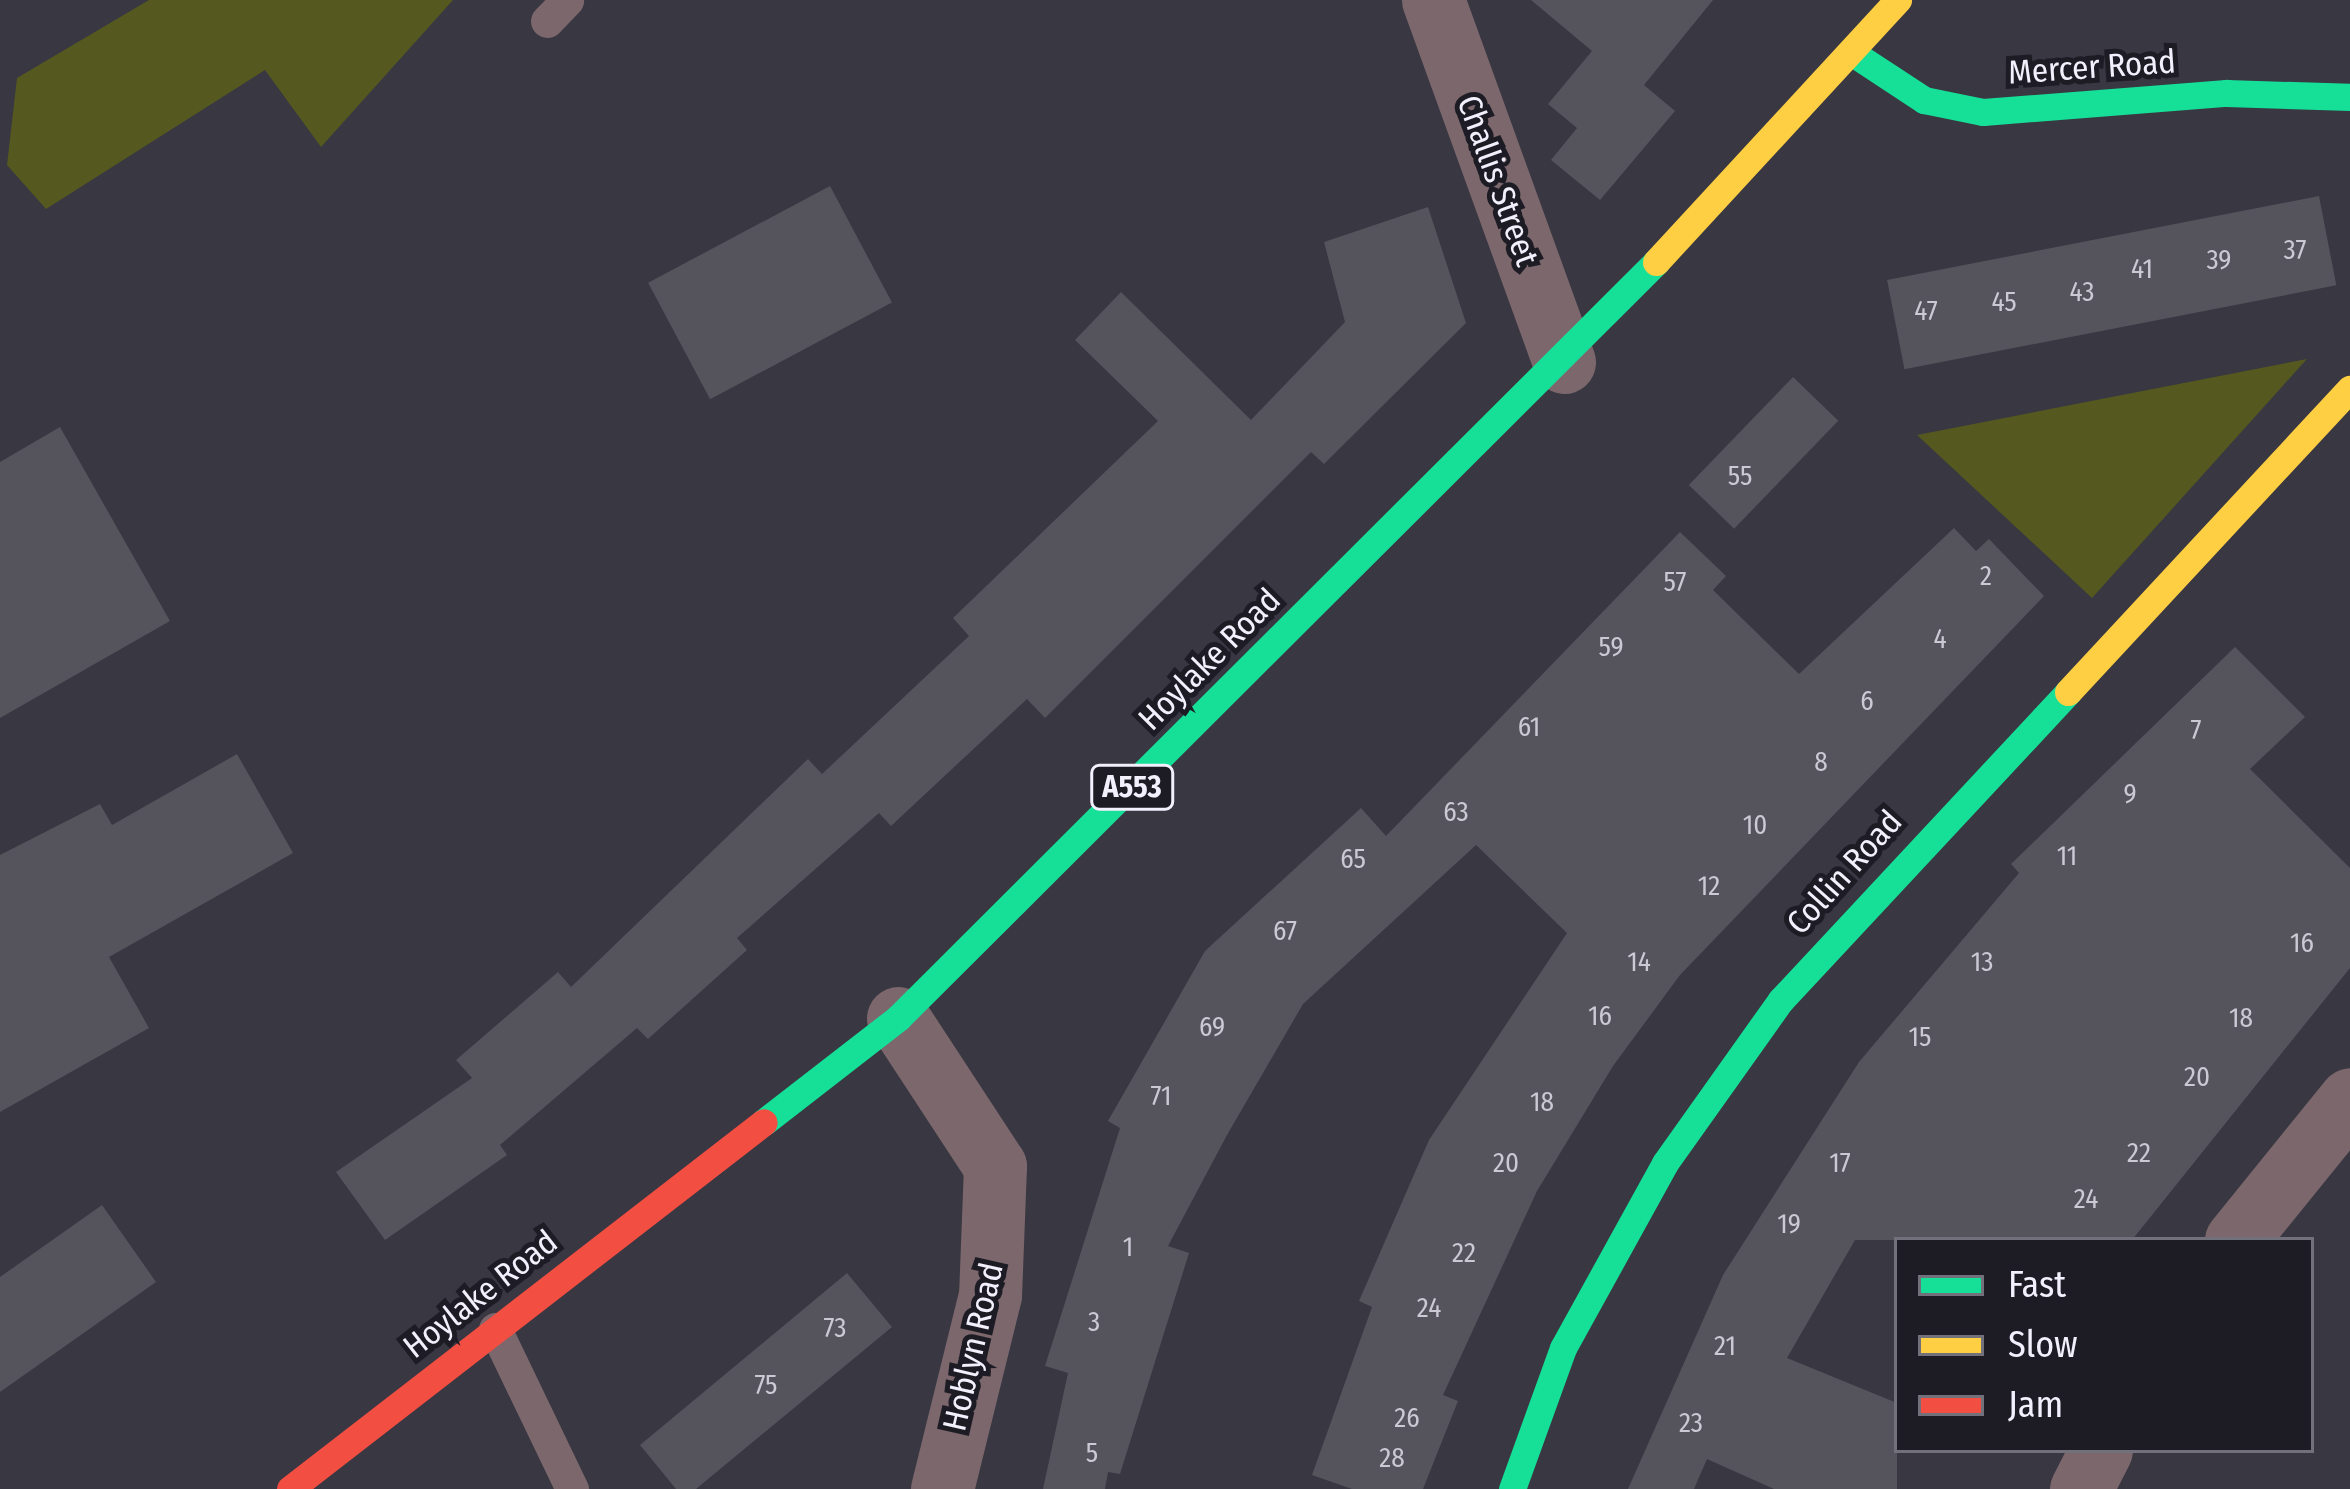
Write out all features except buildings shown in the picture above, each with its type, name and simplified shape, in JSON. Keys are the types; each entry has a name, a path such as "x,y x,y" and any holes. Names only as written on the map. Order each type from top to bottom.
{"main road":[{"name":"Hoylake Road","path":"290,1489 898,1018 1564,362 1854,55 1898,0"},
{"name":"Mercer Road","path":"1854,55 1924,100 1983,112 2226,93 2350,97"},
{"name":"Collin Road","path":"1512,1489 1563,1348 1665,1162 1781,1000 2350,389"}],"street":[{"name":"Challis Street","path":"1433,0 1564,362"},
{"name":"Hoblyn Road","path":"898,1018 995,1166 990,1295 942,1489"},
{"path":"2238,1237 2350,1099"},
{"path":"2080,1489 2099,1453"}],"lane":[{"path":"495,1329 572,1489"}],"green space":[{"path":"149,0 453,0 321,147 265,70 46,209 7,165 17,78"},
{"path":"2307,359 2092,598 1917,435"}],"traffic: fast":[{"path":"1854,54 1924,100 1983,112 2226,93 2350,97"},
{"path":"764,1122 898,1018 1656,262"},
{"path":"1512,1489 1563,1348 1665,1163 1781,1000 2068,692"}],"traffic: slow":[{"path":"1656,262 1898,0"},
{"path":"2068,692 2350,389"}],"traffic: jam":[{"path":"290,1489 764,1122"}]}
